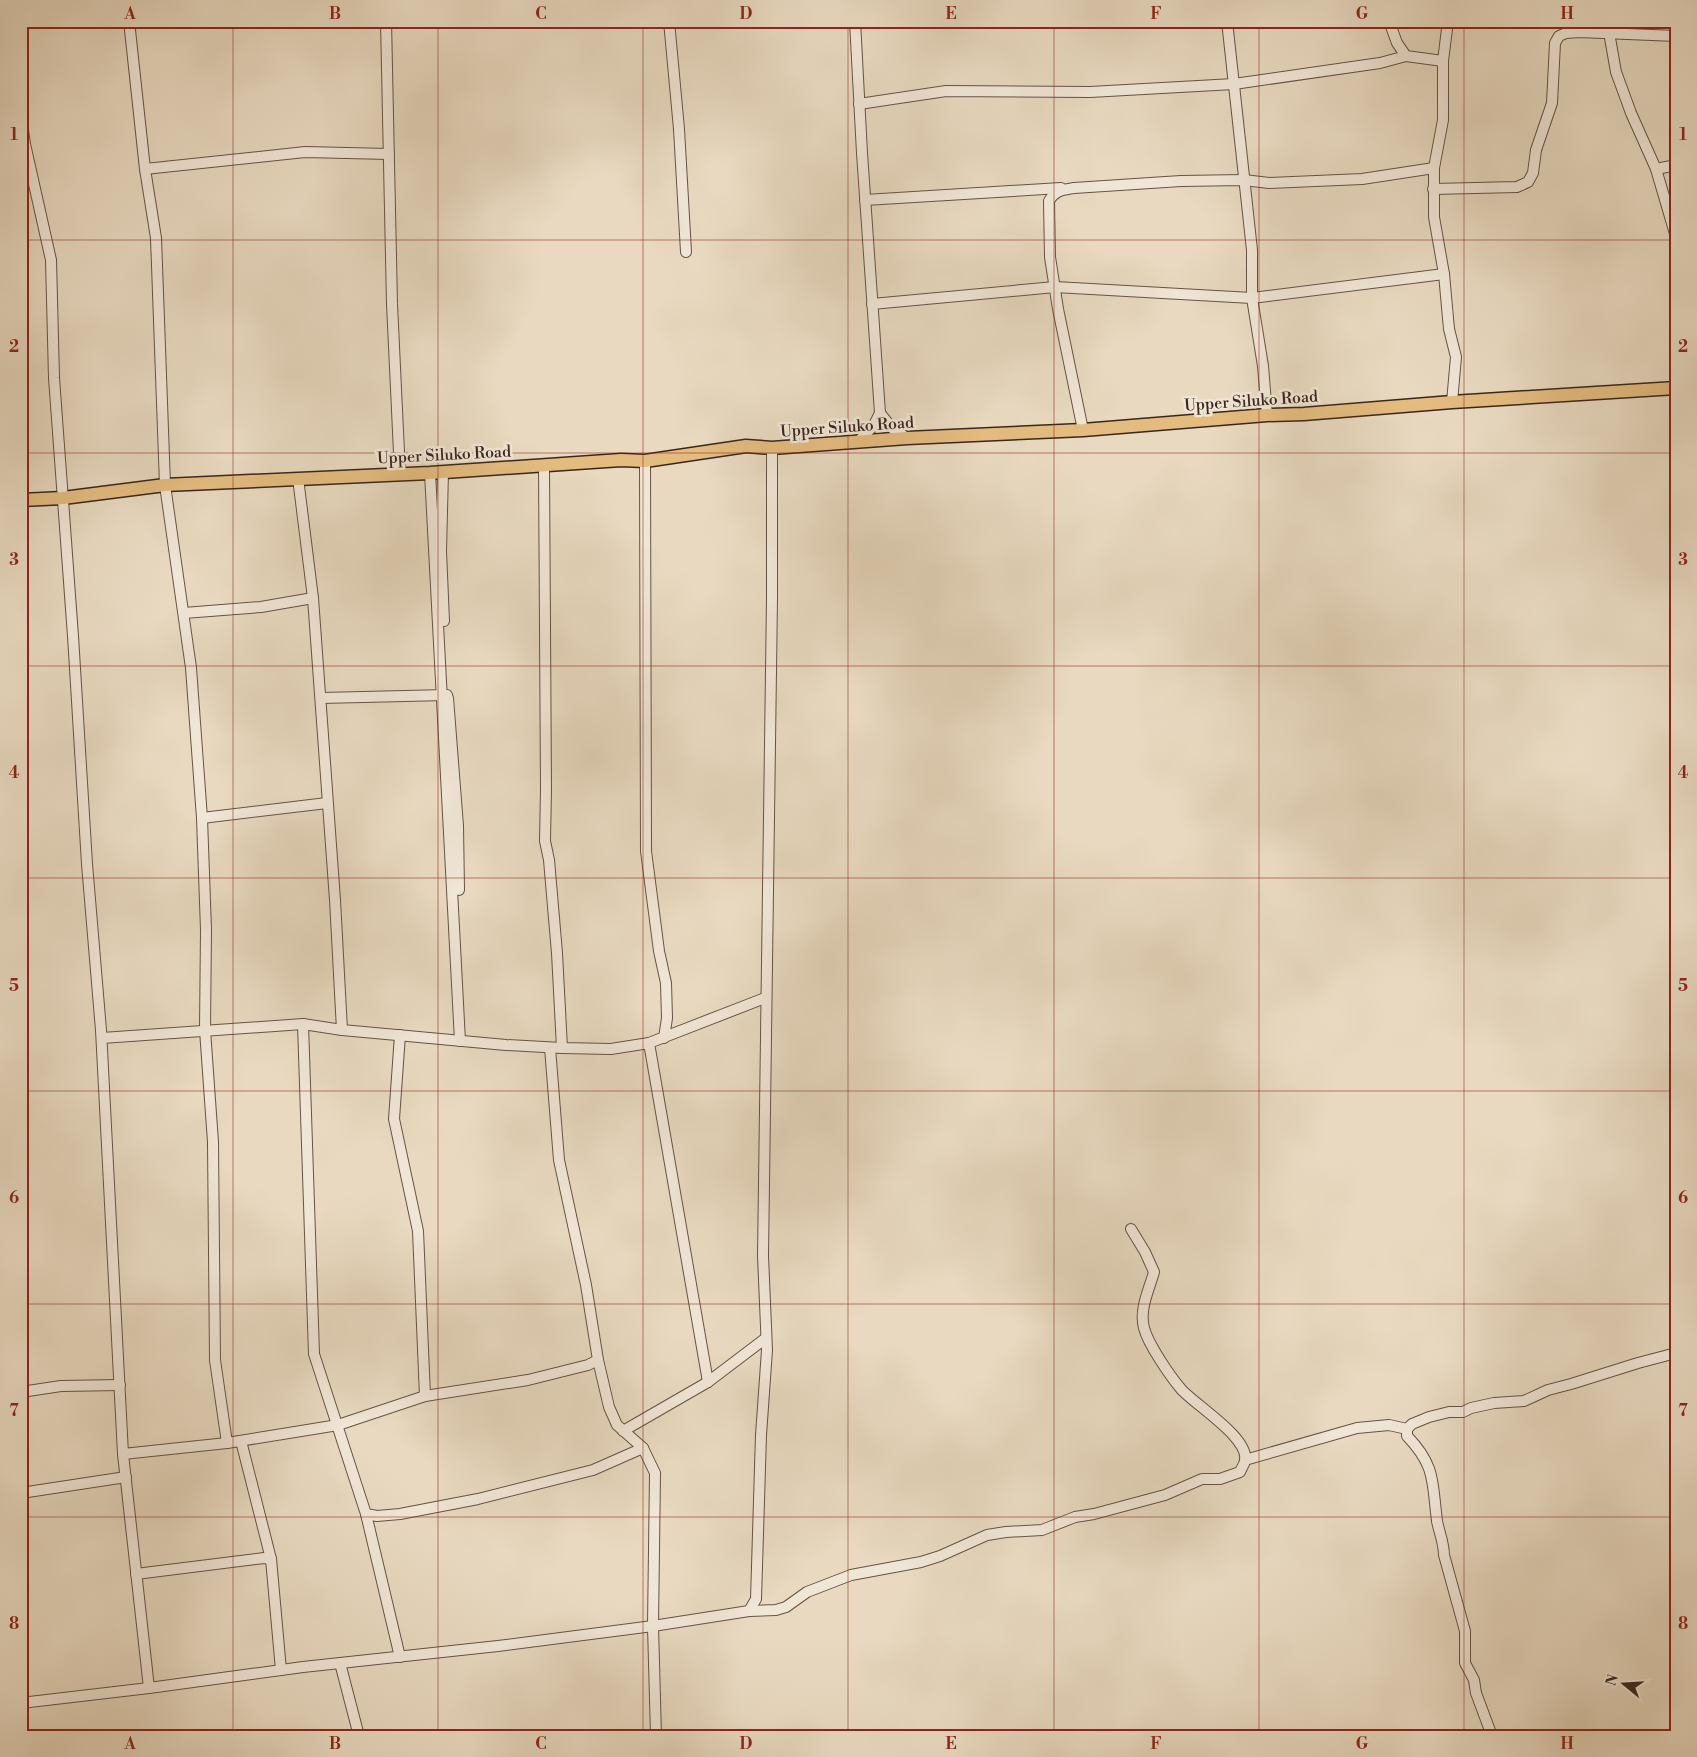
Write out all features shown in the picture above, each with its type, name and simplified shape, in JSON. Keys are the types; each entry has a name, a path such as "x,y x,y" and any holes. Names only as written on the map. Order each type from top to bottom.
{"main road":[{"name":"Upper Siluko Road","path":"21,500 63,498 165,486 544,466 621,460 645,461 746,446 772,448 907,438 1083,430 1267,415 1676,388"}],"street":[{"path":"129,21 145,169 156,238 165,486 191,668 202,818 206,930 205,1030 213,1142 215,1360 227,1443"},
{"path":"386,21 392,304 400,474"},
{"path":"669,21 679,129 686,252"},
{"path":"855,21 880,413 874,425 858,442"},
{"path":"1228,21 1252,250 1252,298 1263,366 1267,415"},
{"path":"1389,21 1391,30 1406,56"},
{"path":"1448,21 1443,61 1443,120 1434,168 1434,217 1444,274 1449,329 1457,362 1452,402"},
{"path":"1607,21 1616,72 1656,169 1676,237"},
{"path":"1434,189 1518,187 1528,182 1533,173 1536,150 1552,103 1555,43 1559,36 1566,33 1579,32 1676,36"},
{"path":"859,104 946,91 1090,92 1234,84 1380,63 1406,56 1443,61"},
{"path":"21,117 27,153 51,260 54,378 73,636 86,864 102,1038 123,1454 149,1688"},
{"path":"145,169 305,152 389,154"},
{"path":"1656,169 1676,165"},
{"path":"865,200 1181,181 1244,180 1268,183 1362,179 1434,168"},
{"path":"1074,188 1053,194 1049,201 1050,258 1083,430"},
{"path":"872,304 1055,287 1252,298 1444,274"},
{"path":"880,413 892,428 907,438"},
{"path":"749,1610 756,1599 766,1338 763,1256 765,998 772,598 772,448"},
{"path":"645,461 646,851 659,951 666,982 667,1018 664,1038"},
{"path":"544,466 545,841 552,888 562,1048"},
{"path":"436,472 441,551 444,693 460,1041"},
{"path":"298,478 313,598 335,900 342,1030"},
{"path":"184,613 261,607 313,598"},
{"path":"320,696 444,693"},
{"path":"444,693 458,826 459,890"},
{"path":"202,818 327,803"},
{"path":"102,1038 303,1024 342,1030 460,1041 550,1048 611,1048 649,1044 765,998"},
{"path":"303,1024 314,1354 366,1514 400,1657"},
{"path":"400,1035 394,1119 418,1232 425,1396"},
{"path":"649,1044 708,1382"},
{"path":"550,1048 559,1160 586,1285 598,1360 609,1407 617,1425 643,1448 655,1473 653,1626 656,1736"},
{"path":"21,1703 281,1670 498,1646 653,1626 749,1610 776,1610 786,1607 807,1592 851,1575 921,1562 940,1556 988,1535 1042,1530 1074,1517 1094,1514 1140,1500 1165,1495 1202,1479 1220,1479 1240,1472 1245,1460 1241,1444 1216,1418 1182,1390 1149,1344 1143,1326 1144,1303 1154,1272 1131,1229"},
{"path":"623,1431 708,1382 766,1338"},
{"path":"1492,1736 1476,1693 1474,1680 1465,1664 1465,1631 1437,1523 1432,1475 1420,1450 1407,1436 1407,1429 1412,1424 1429,1417 1448,1412 1463,1412 1471,1408 1494,1403 1524,1401 1548,1390 1638,1363 1676,1354"},
{"path":"123,1454 227,1443 338,1425 425,1396 528,1380 588,1365 598,1360"},
{"path":"21,1392 61,1386 120,1385"},
{"path":"1245,1460 1357,1428 1389,1425 1407,1429"},
{"path":"241,1441 271,1559 281,1670"},
{"path":"366,1514 377,1516 400,1514 478,1499 594,1470 643,1448"},
{"path":"21,1493 126,1476"},
{"path":"136,1574 264,1558 271,1559"},
{"path":"340,1663 359,1736"}]}
